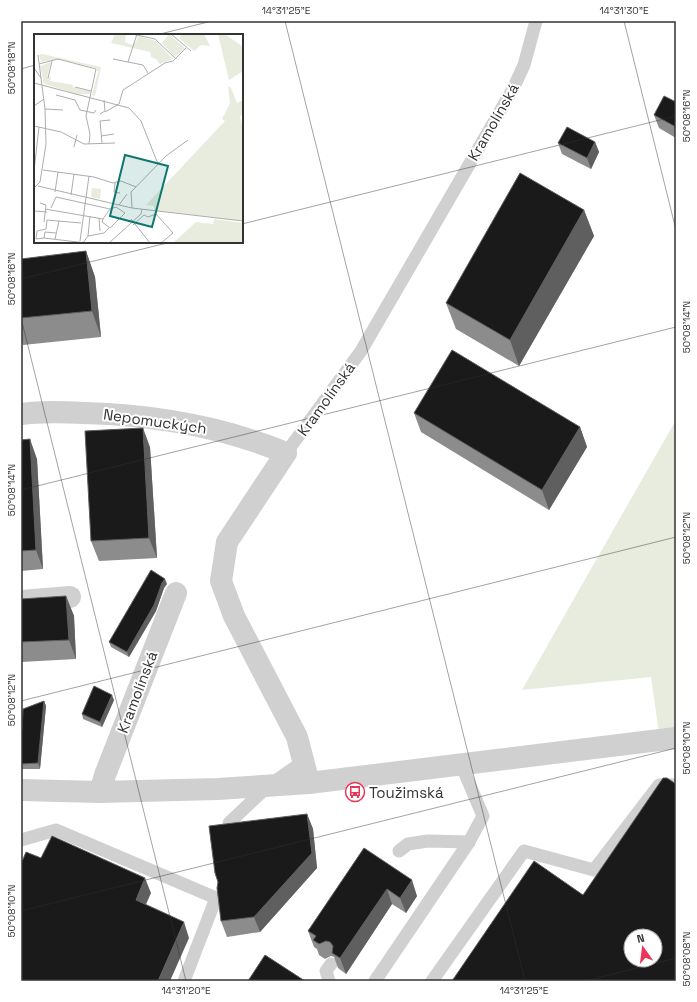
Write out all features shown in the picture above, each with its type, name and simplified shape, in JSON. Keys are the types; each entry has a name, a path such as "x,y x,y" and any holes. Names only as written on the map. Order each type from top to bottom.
{"street":[{"name":"Nepomuckých","path":"21,414 42,412 98,413 180,421 247,439 286,453"},
{"name":"Kramolínská","path":"286,453 227,542 221,581 234,616 296,737 310,783"},
{"name":"Kramolínská","path":"100,792 176,593"},
{"path":"21,601 70,597"},
{"path":"21,790 100,792 218,789 310,783 676,738"}],"lane":[{"name":"Kramolínská","path":"286,453 361,351 513,89 524,65 536,21"},
{"path":"229,823 268,786 304,761"},
{"path":"375,981 469,842 483,816 461,764"},
{"path":"432,981 524,851 594,870 659,785 676,785"},
{"path":"21,840 56,830 216,898 184,981"},
{"path":"399,851 408,844 428,841 469,842"},
{"path":"329,981 326,971 331,964"}],"shaded area":[{"path":"676,420 676,731 659,733 651,677 522,690"}],"building":[{"path":"664,96 676,102 676,127 654,115"},
{"path":"567,127 595,142 587,158 558,143"},
{"path":"520,173 584,210 510,340 446,303"},
{"path":"86,251 92,311 21,318 21,259"},
{"path":"452,350 580,427 542,490 414,413"},
{"path":"143,428 149,538 91,541 85,431"},
{"path":"30,439 36,550 21,551 21,440"},
{"path":"151,570 165,579 162,583 154,605 127,652 109,642"},
{"path":"66,596 69,640 21,642 21,599"},
{"path":"94,686 112,695 100,722 82,714"},
{"path":"44,701 38,763 21,764 21,730 23,709"},
{"path":"663,778 667,778 676,784 676,981 452,981 534,861 583,895"},
{"path":"307,814 312,853 254,917 221,921 217,888 218,882 215,873 209,826"},
{"path":"52,836 145,878 136,900 184,922 158,981 21,981 21,864 26,852 41,858"},
{"path":"364,848 412,880 400,898 387,889 340,958 332,953 333,946 330,942 326,941 319,944 313,940 316,936 308,931"},
{"path":"265,955 305,981 248,981"}],"place":[{"name":"Toužimská","path":"355,792"}]}
